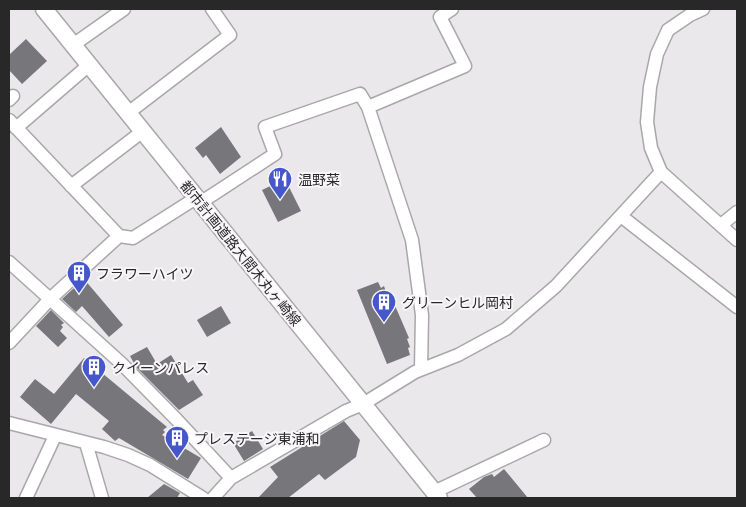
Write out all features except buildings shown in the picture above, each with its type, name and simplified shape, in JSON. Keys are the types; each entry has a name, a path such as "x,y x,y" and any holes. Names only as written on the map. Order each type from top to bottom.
{"street":[{"name":"都市計画道路大間木丸ヶ崎線","path":"44,9 436,495"},
{"path":"72,45 124,9"},
{"path":"128,113 230,35 212,9"},
{"path":"368,107 465,66 440,17 452,9"},
{"path":"703,9 690,15 668,30 657,54 650,87 647,122 651,148 662,172 737,240"},
{"path":"89,65 12,124 119,236 133,238 275,154 265,127 360,94 368,107 412,240 422,315 421,369"},
{"path":"71,186 143,131"},
{"path":"212,498 231,478 346,411 363,404 421,369 458,356 506,330 556,286 662,172"},
{"path":"721,225 737,212"},
{"path":"621,216 737,307"},
{"path":"9,344 50,299 119,236"},
{"path":"9,262 121,363 231,478"},
{"path":"9,422 55,436 117,451 138,460 198,497"},
{"path":"26,498 55,436"},
{"path":"436,495 544,440"},
{"path":"86,443 102,498"}],"place":[{"name":"温野菜","path":"280,200"},
{"name":"フラワーハイツ","path":"79,294"},
{"name":"グリーンヒル岡村","path":"384,323"},
{"name":"クイーンパレス","path":"94,388"},
{"name":"プレステージ東浦和","path":"177,459"}]}
